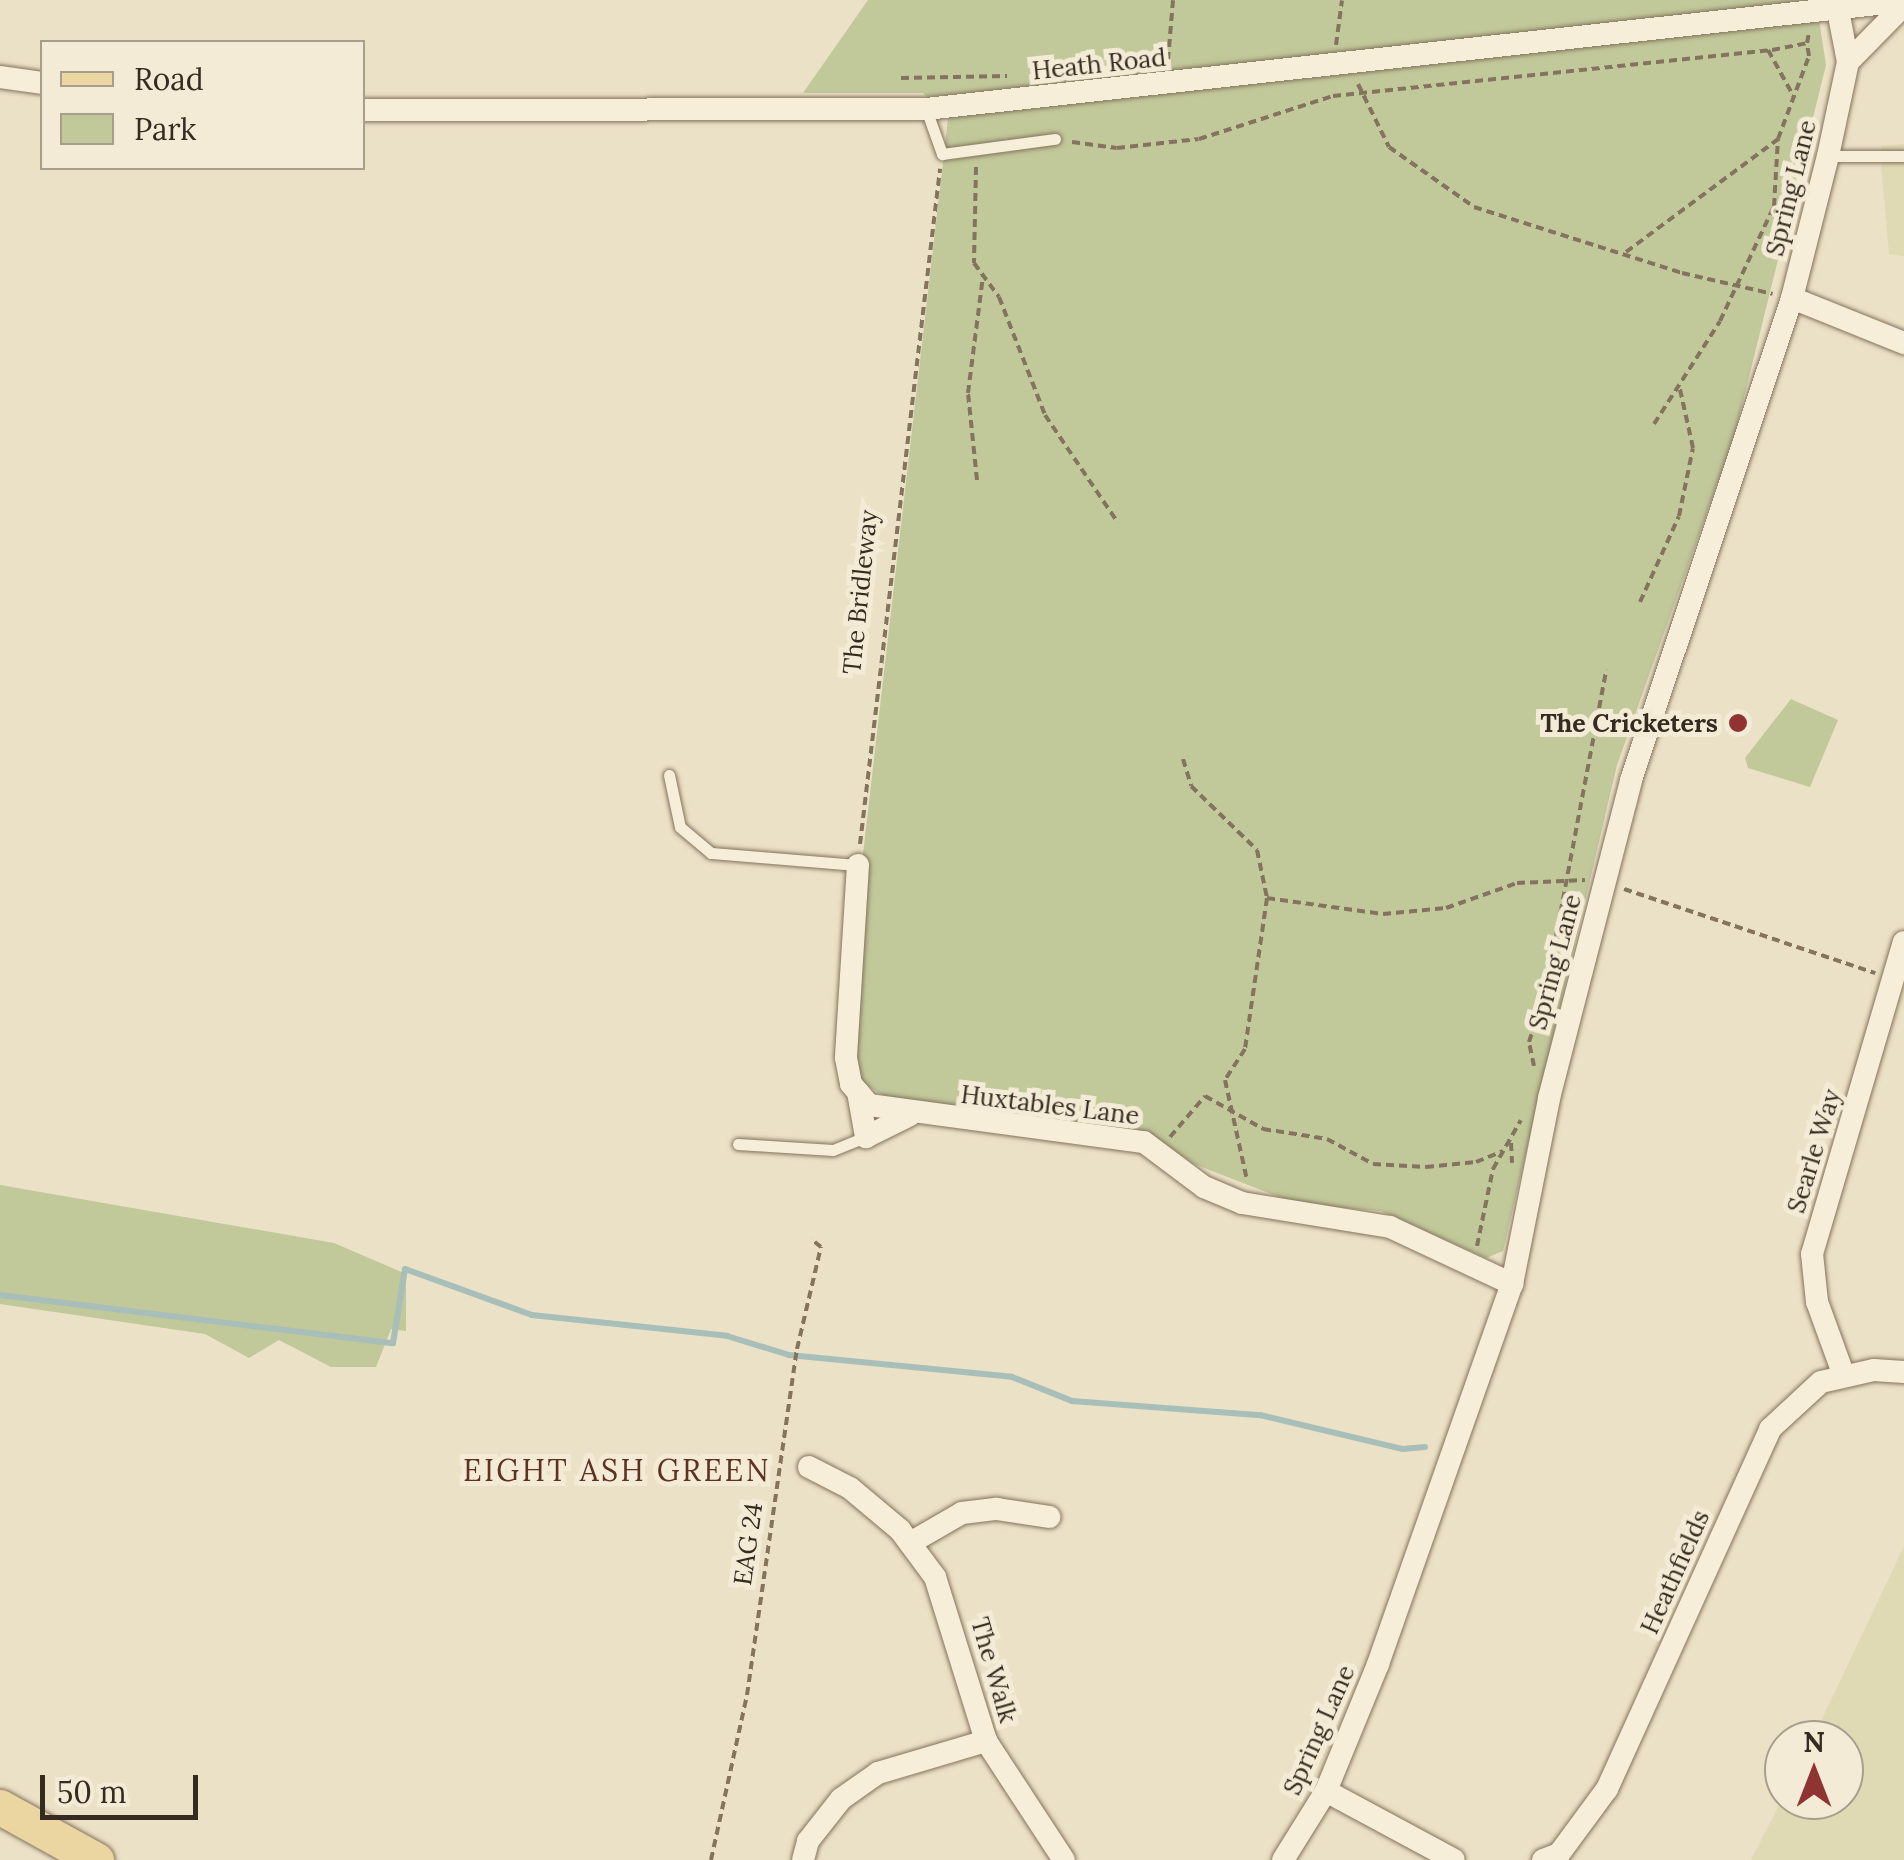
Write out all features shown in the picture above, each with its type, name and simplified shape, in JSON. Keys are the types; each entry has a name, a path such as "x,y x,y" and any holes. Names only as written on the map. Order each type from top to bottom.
{"main road":[{"path":"0,1807 96,1860"}],"street":[{"name":"Heath Road","path":"365,110 926,109 1904,3"},
{"path":"1848,62 1904,3"},
{"name":"Spring Lane","path":"1282,1860 1326,1791 1378,1664 1512,1284 1549,1098 1637,762 1792,298 1828,156 1848,62 1829,9"},
{"path":"0,76 40,83"},
{"path":"1792,298 1904,343"},
{"path":"858,865 846,1058 866,1137 910,1115"},
{"name":"Searle Way","path":"1844,1376 1817,1302 1812,1254 1904,942"},
{"name":"Huxtables Lane","path":"855,1088 868,1105 910,1115 1144,1142 1204,1187 1242,1203 1390,1227 1512,1284"},
{"name":"Heathfields","path":"1543,1860 1559,1854 1608,1789 1770,1428 1821,1382 1844,1376 1904,1372"},
{"name":"The Walk","path":"808,1467 850,1488 910,1544 936,1578 958,1635 986,1741 1064,1860"},
{"path":"910,1544 962,1512 997,1509 1049,1517"},
{"path":"803,1860 808,1841 842,1799 878,1774 986,1741"},
{"path":"1326,1791 1454,1860"}],"lane":[{"path":"926,109 942,154 1056,139"},
{"path":"1828,156 1904,156"},
{"path":"669,775 680,826 711,853 858,865"},
{"path":"738,1144 835,1149 866,1137"}],"path":[{"path":"1166,85 1173,0"},
{"path":"1342,0 1342,66 1362,92 1389,147 1474,207 1732,284 1792,298"},
{"path":"1654,424 1720,320 1732,284 1774,206 1778,138 1809,56 1807,43 1829,9"},
{"path":"1056,139 1117,148 1199,139 1289,105 1362,92 1807,43"},
{"path":"1768,50 1794,97"},
{"path":"1152,61 1168,60"},
{"path":"902,78 1023,76"},
{"path":"1624,253 1778,138"},
{"path":"972,150 974,263 999,297 1046,415 1118,523"},
{"name":"The Bridleway","path":"858,865 899,488 942,154"},
{"path":"978,480 968,393 983,276"},
{"path":"1640,602 1678,516 1693,448 1678,385"},
{"path":"1536,1075 1529,1042 1568,878 1606,670"},
{"path":"1182,759 1192,786 1257,850 1267,898 1245,1049 1225,1080 1247,1180 1242,1203"},
{"path":"1267,898 1383,914 1446,908 1517,883 1568,878 1604,882 1894,979"},
{"path":"1158,1152 1205,1096 1263,1129 1328,1139 1374,1164 1443,1165 1503,1151"},
{"path":"1474,1267 1480,1219 1503,1151 1530,1106"},
{"name":"EAG 24","path":"711,1860 747,1695 797,1349 822,1247 812,1239"}],"shaded area":[{"path":"1904,144 1904,256 1889,254 1881,146"},
{"path":"1904,1546 1904,1860 1751,1860 1771,1820 1864,1820 1864,1720 1821,1720"}],"green space":[{"path":"868,0 1816,0 1826,65 1735,434 1617,765 1503,1251 1486,1258 1381,1211 1297,1204 1194,1164 1147,1132 887,1098 857,1079 860,880 948,119 923,93 803,93"},
{"path":"1791,699 1838,720 1810,787 1748,768 1745,758"},
{"path":"0,1185 334,1243 406,1274 406,1331 391,1329 376,1367 331,1367 279,1340 249,1358 205,1334 0,1304"}],"waterway":[{"path":"0,1295 393,1343 405,1269 532,1315 727,1336 789,1355 1012,1377 1072,1401 1260,1415 1403,1449 1425,1447"}],"place":[{"name":"The Cricketers","path":"1738,723"}],"district":[{"name":"EIGHT ASH GREEN","path":"617,1470"}]}
